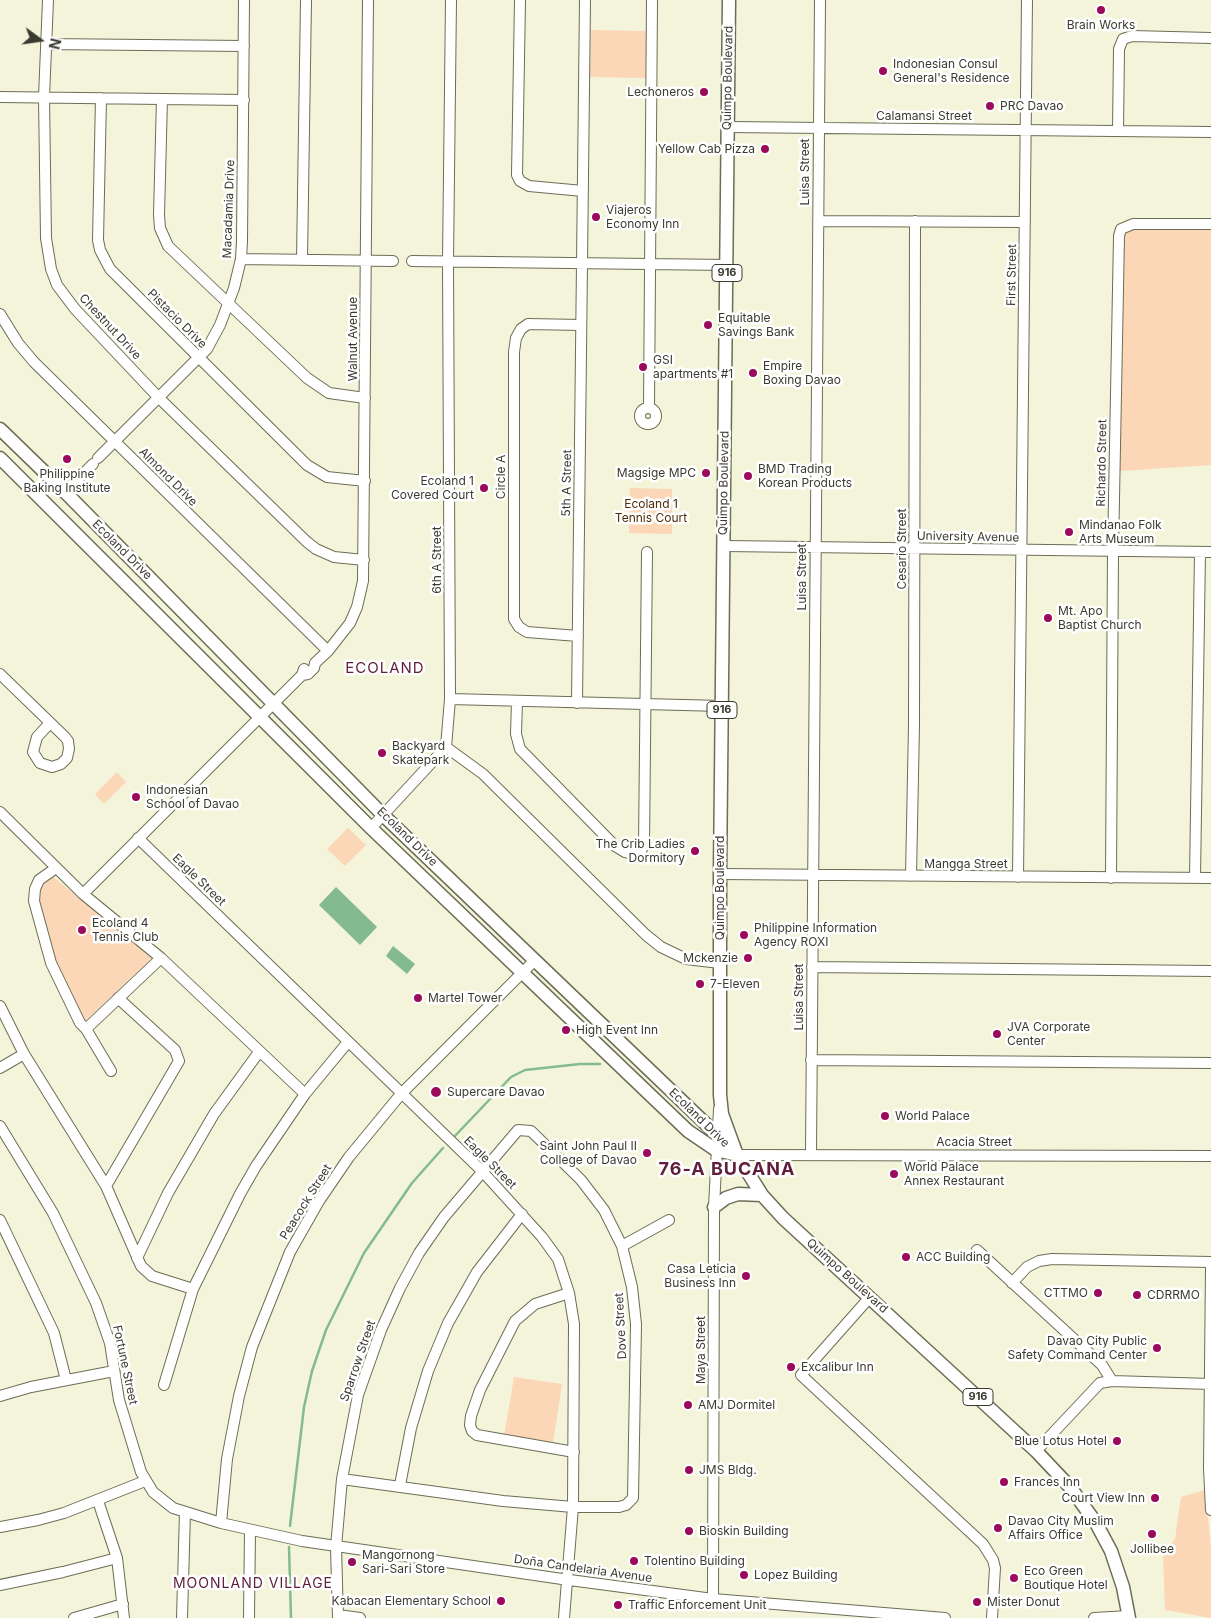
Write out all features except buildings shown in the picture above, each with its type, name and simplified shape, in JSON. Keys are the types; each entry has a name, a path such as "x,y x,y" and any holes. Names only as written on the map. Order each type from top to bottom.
{"main road":[{"name":"Quimpo Boulevard","path":"730,0 720,874 720,1101 725,1125 737,1155 762,1195 783,1218 1036,1451 1070,1487 1101,1532 1119,1574 1132,1617"},
{"name":"Ecoland Drive","path":"0,429 65,492 384,816 717,1132 737,1155"},
{"name":"Ecoland Drive","path":"0,458 372,828 694,1136 716,1150 737,1155"},
{"path":"714,1207 734,1194 762,1195"}],"street":[{"name":"Chestnut Drive","path":"48,0 44,97 46,238 54,277 65,297 160,398 316,549 334,557 364,560"},
{"name":"Macadamia Drive","path":"65,492 199,358 214,338 228,305 241,258 244,0"},
{"path":"302,259 306,0"},
{"name":"Walnut Avenue","path":"83,894 302,675 309,664 315,663 328,651 350,623 357,608 361,594 364,560 368,0"},
{"name":"6th A Street","path":"446,747 450,699 448,262 451,0"},
{"path":"520,0 517,175 520,181 528,186 583,190"},
{"name":"5th A Street","path":"577,703 585,0"},
{"path":"649,407 652,0"},
{"name":"Luisa Street","path":"811,1154 820,0"},
{"name":"First Street","path":"1018,877 1027,0"},
{"path":"1118,131 1119,49 1123,38 1132,36 1211,38"},
{"path":"46,44 244,46"},
{"path":"0,97 244,100"},
{"name":"Pistacio Drive","path":"101,98 100,250 110,269 317,472 336,479 365,481"},
{"path":"162,99 159,215 163,238 174,254 318,387 338,395 366,398"},
{"name":"Calamansi Street","path":"728,127 1211,132"},
{"path":"818,221 1025,222"},
{"name":"Cesario Street","path":"911,876 915,221"},
{"name":"Richardo Street","path":"1111,878 1117,246 1121,229 1133,224 1211,224"},
{"path":"241,258 393,261"},
{"path":"412,261 727,265"},
{"name":"Almond Drive","path":"0,314 18,343 34,362 328,651"},
{"name":"Circle A","path":"578,636 527,632 519,627 514,619 514,361 516,338 521,329 528,324 581,325"},
{"name":"University Avenue","path":"724,546 1211,552"},
{"path":"517,701 516,734 520,749 615,846 625,852 636,854 642,851 644,844 646,552"},
{"path":"1195,878 1200,552"},
{"path":"0,674 50,723"},
{"path":"450,699 722,706"},
{"path":"372,828 446,747 483,774 646,935 661,947 686,959 720,963"},
{"path":"0,812 83,894 161,958 305,1094"},
{"name":"Eagle Street","path":"138,838 482,1171 522,1214 558,1259 569,1293 574,1324 574,1452 569,1580 564,1618"},
{"path":"56,868 39,880 35,889 34,901 51,963 80,1023 86,1029 111,1071"},
{"name":"Mangga Street","path":"720,874 1211,878"},
{"path":"86,1029 161,958"},
{"name":"Peacock Street","path":"221,1523 227,1459 239,1396 252,1347 290,1252 319,1200 349,1157 401,1094 534,960"},
{"path":"812,967 1211,971"},
{"path":"106,1186 180,1061 175,1050 118,998"},
{"path":"0,1006 24,1054 106,1186 137,1258 145,1272 193,1289"},
{"path":"164,1385 193,1289 256,1166 305,1094 348,1042"},
{"path":"137,1258 168,1193 214,1114 259,1052"},
{"path":"0,1068 24,1054"},
{"path":"811,1060 1211,1063"},
{"name":"Maya Street","path":"713,1599 714,1207 720,1101"},
{"name":"Fortune Street","path":"0,1126 53,1213 96,1303 110,1343 119,1400 145,1481 163,1502 185,1512 221,1523"},
{"name":"Dove Street","path":"482,1171 518,1130 531,1131 581,1180 604,1210 622,1246 632,1287 636,1324 635,1492 626,1505 572,1507"},
{"name":"Acacia Street","path":"737,1155 1211,1156"},
{"name":"Sparrow Street","path":"338,1617 336,1547 342,1479 358,1395 381,1330 400,1288 429,1238 482,1171"},
{"path":"400,1486 414,1419 428,1371 448,1323 477,1272 522,1214"},
{"path":"0,1220 54,1333 66,1380"},
{"path":"622,1246 669,1220"},
{"path":"977,1250 1102,1365 1112,1381"},
{"path":"1012,1283 1027,1267 1039,1261 1052,1259 1211,1262"},
{"path":"1211,1267 1211,1510"},
{"path":"569,1293 535,1304 515,1321 480,1390 470,1425 472,1431 483,1436 574,1452"},
{"path":"870,1297 801,1375 983,1544 993,1560 995,1568 992,1618"},
{"path":"0,1396 114,1371"},
{"path":"1036,1451 1096,1386 1112,1381 1210,1384"},
{"path":"342,1479 503,1501 572,1507"},
{"path":"0,1527 38,1520 98,1501 145,1481"},
{"path":"98,1501 117,1558 124,1618"},
{"path":"182,1618 185,1512"},
{"name":"Doña Candelaria Avenue","path":"221,1523 336,1547 713,1599 945,1618"},
{"path":"249,1618 250,1530"},
{"path":"0,1585 117,1558"},
{"path":"74,1618 123,1604"},
{"path":"338,1617 360,1618"},
{"path":"1094,1618 1132,1617"}],"green space":[{"path":"591,30 647,31 646,78 590,77"},
{"path":"1130,228 1211,228 1211,465 1120,471 1121,244 1125,231"},
{"name":"Ecoland 1 Tennis Court","path":"630,488 672,489 672,534 629,533"},
{"path":"117,772 126,782 104,804 95,794"},
{"path":"348,828 366,845 345,866 327,849"},
{"name":"Ecoland 4 Tennis Club","path":"51,875 152,958 83,1023 56,970 38,899 39,886"},
{"path":"514,1377 562,1384 553,1443 504,1436"},
{"path":"1205,1490 1211,1547 1211,1618 1165,1610 1163,1553 1175,1539 1181,1497"}],"shaded area":[{"path":"336,887 377,927 360,945 319,905"},
{"path":"393,946 415,964 407,974 386,956"}],"waterway":[{"path":"453,1138 511,1077 525,1070 580,1064 600,1064"},
{"path":"290,1526 304,1407 312,1371 326,1330 364,1253 412,1183 443,1148"},
{"path":"289,1547 291,1618"}],"place":[{"name":"Brain Works","path":"1101,10"},
{"name":"Indonesian Consul General's Residence","path":"883,71"},
{"name":"Lechoneros","path":"704,92"},
{"name":"PRC Davao","path":"990,106"},
{"name":"Yellow Cab Pizza","path":"765,149"},
{"name":"Viajeros Economy Inn","path":"596,217"},
{"name":"Equitable Savings Bank","path":"708,325"},
{"name":"GSI apartments #1","path":"643,367"},
{"name":"Empire Boxing Davao","path":"753,373"},
{"name":"Philippine Baking Institute","path":"67,459"},
{"name":"Magsige MPC","path":"706,473"},
{"name":"BMD Trading Korean Products","path":"748,476"},
{"name":"Ecoland 1 Covered Court","path":"484,488"},
{"name":"Mindanao Folk Arts Museum","path":"1069,532"},
{"name":"Mt. Apo Baptist Church","path":"1048,618"},
{"name":"Backyard Skatepark","path":"382,753"},
{"name":"Indonesian School of Davao","path":"136,797"},
{"name":"The Crib Ladies Dormitory","path":"695,851"},
{"name":"Ecoland 4 Tennis Club","path":"82,930"},
{"name":"Philippine Information Agency ROXI","path":"744,935"},
{"name":"Mckenzie","path":"748,958"},
{"name":"7-Eleven","path":"700,984"},
{"name":"Martel Tower","path":"418,998"},
{"name":"High Event Inn","path":"566,1030"},
{"name":"JVA Corporate Center","path":"997,1034"},
{"name":"Supercare Davao","path":"436,1092"},
{"name":"World Palace","path":"885,1116"},
{"name":"Saint John Paul II College of Davao","path":"647,1153"},
{"name":"World Palace Annex Restaurant","path":"894,1174"},
{"name":"ACC Building","path":"906,1257"},
{"name":"Casa Leticia Business Inn","path":"746,1276"},
{"name":"CTTMO","path":"1098,1293"},
{"name":"CDRRMO","path":"1137,1295"},
{"name":"Davao City Public Safety Command Center","path":"1157,1348"},
{"name":"Excalibur Inn","path":"791,1367"},
{"name":"AMJ Dormitel","path":"688,1405"},
{"name":"Blue Lotus Hotel","path":"1117,1441"},
{"name":"JMS Bldg.","path":"689,1470"},
{"name":"Frances Inn","path":"1004,1482"},
{"name":"Court View Inn","path":"1155,1498"},
{"name":"Davao City Muslim Affairs Office","path":"998,1528"},
{"name":"Bioskin Building","path":"689,1531"},
{"name":"Jollibee","path":"1152,1534"},
{"name":"Tolentino Building","path":"634,1561"},
{"name":"Mangornong Sari-Sari Store","path":"352,1562"},
{"name":"Lopez Building","path":"744,1575"},
{"name":"Eco Green Boutique Hotel","path":"1014,1578"},
{"name":"Kabacan Elementary School","path":"501,1601"},
{"name":"Mister Donut","path":"977,1602"},
{"name":"Traffic Enforcement Unit","path":"618,1605"}],"district":[{"name":"ECOLAND","path":"385,668"},
{"name":"76-A BUCANA","path":"727,1170"},
{"name":"MOONLAND VILLAGE","path":"253,1584"}]}
